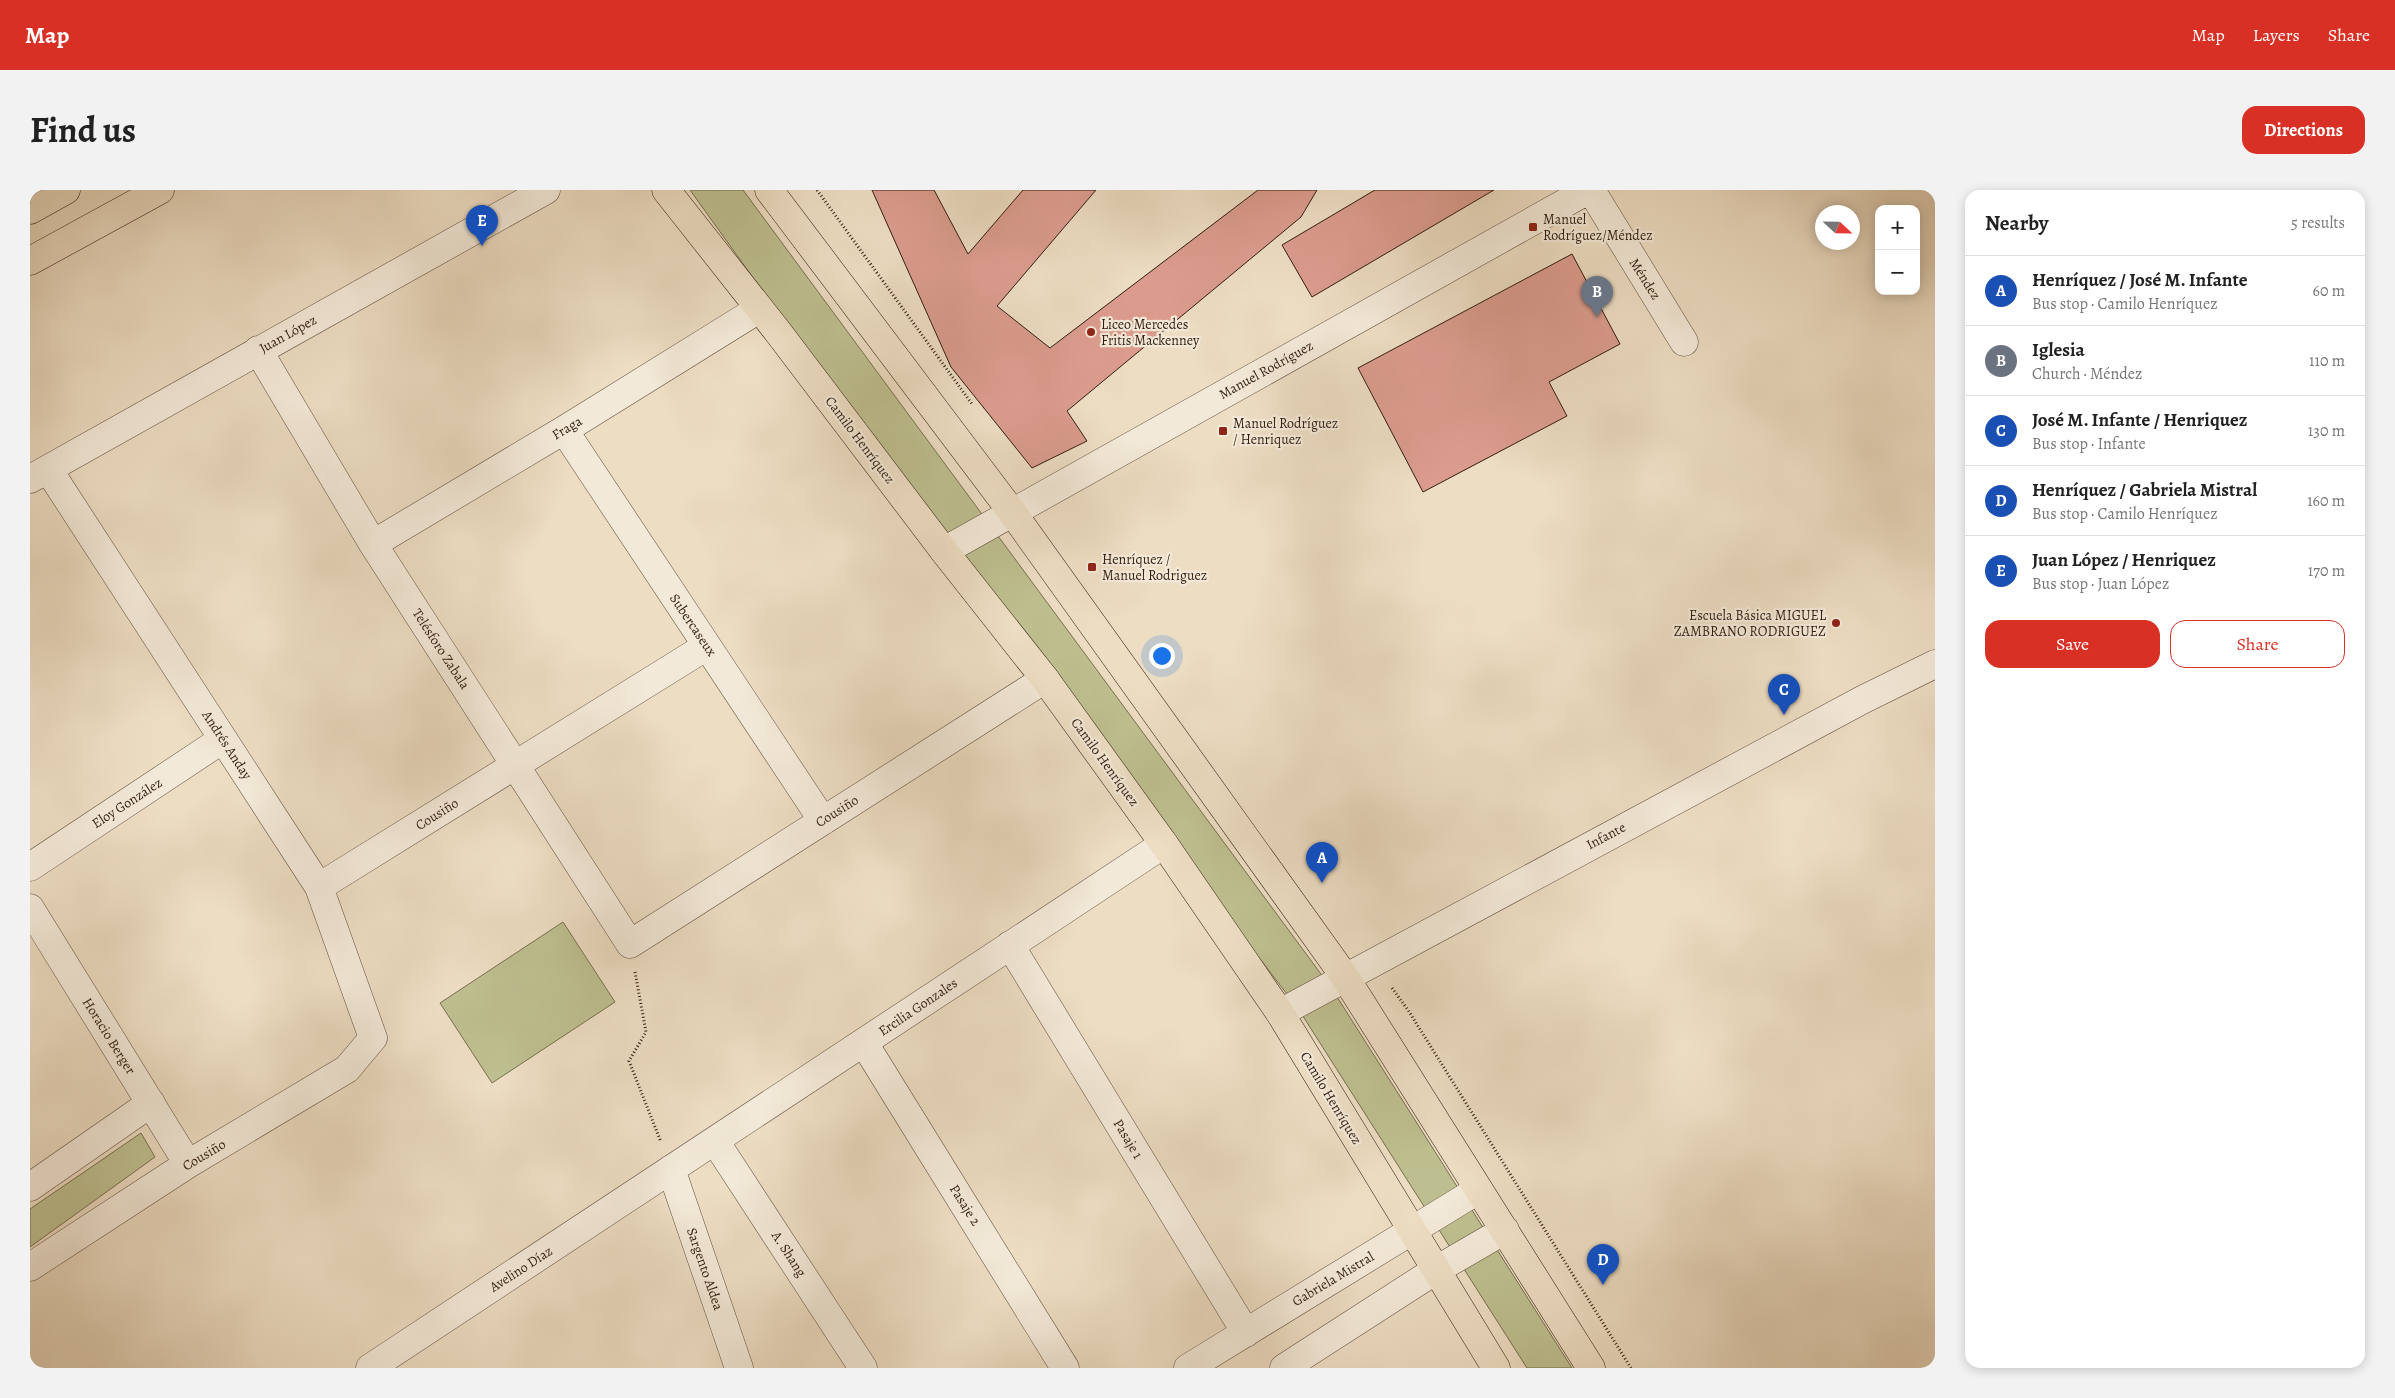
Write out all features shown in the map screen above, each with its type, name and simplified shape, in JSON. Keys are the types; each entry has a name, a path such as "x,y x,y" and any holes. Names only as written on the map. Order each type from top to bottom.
{"main road":[{"path":"31,207 66,190"},
{"path":"30,261 160,190"},
{"name":"Camilo Henríquez","path":"666,190 1045,679 1164,844 1280,1013 1496,1368"},
{"path":"769,190 1012,512 1345,977 1591,1368"}],"street":[{"name":"Juan López","path":"39,474 546,190"},
{"name":"Manuel Rodríguez","path":"944,551 1590,190"},
{"name":"Méndez","path":"1590,190 1684,342"},
{"name":"Fraga","path":"373,544 564,430 759,309"},
{"name":"Telésforo Zabala","path":"258,350 373,544 630,944"},
{"name":"Subercaseux","path":"564,430 823,820"},
{"name":"Andrés Anday","path":"39,474 223,739 319,887 373,1038"},
{"name":"Cousiño","path":"319,887 707,646"},
{"name":"Infante","path":"1280,1013 1844,709 1935,664"},
{"name":"Cousiño","path":"630,944 1045,679"},
{"name":"Eloy González","path":"30,866 223,739"},
{"name":"Ercilia Gonzales","path":"671,1169 1164,844"},
{"name":"Horacio Berger","path":"30,908 188,1164"},
{"name":"Pasaje 1","path":"1010,945 1246,1333"},
{"name":"Cousiño","path":"30,1267 188,1164 347,1069 373,1038"},
{"name":"Pasaje 2","path":"864,1042 1065,1368"},
{"path":"30,1187 151,1103"},
{"name":"A. Shang","path":"715,1141 864,1368"},
{"name":"Avelino Díaz","path":"375,1366 671,1169"},
{"name":"Sargento Aldea","path":"671,1169 739,1368"},
{"name":"Gabriela Mistral","path":"1188,1368 1478,1190"},
{"path":"1284,1368 1436,1270 1505,1230"}],"path":[{"path":"630,944 646,1032 629,1061 671,1169"}],"green space":[{"path":"690,190 743,190 1332,989 1572,1368 1527,1368 1299,1010 948,549"},
{"path":"563,922 615,1002 492,1083 440,1003"},
{"path":"141,1133 155,1157 30,1247 30,1209"}],"building":[{"path":"872,190 934,190 968,254 1023,190 1096,190 997,306 1050,348 1258,190 1317,190 1301,217 1067,411 1087,441 1032,468 951,367"},
{"path":"1375,190 1494,190 1312,297 1282,245"},
{"path":"1572,254 1620,344 1549,382 1567,416 1423,492 1358,368"}],"place":[{"name":"Manuel Rodríguez/Méndez","path":"1533,227"},
{"name":"Juan López / Henriquez","path":"482,246"},
{"name":"Iglesia","path":"1597,317"},
{"name":"Liceo Mercedes Fritis Mackenney","path":"1091,332"},
{"name":"Manuel Rodríguez / Henriquez","path":"1223,431"},
{"name":"Henríquez / Manuel Rodriguez","path":"1092,567"},
{"name":"Escuela Básica MIGUEL ZAMBRANO RODRIGUEZ","path":"1836,623"},
{"name":"José M. Infante / Henriquez","path":"1784,715"},
{"name":"Henríquez / José M. Infante","path":"1322,883"},
{"name":"Henríquez / Gabriela Mistral","path":"1603,1285"}]}
